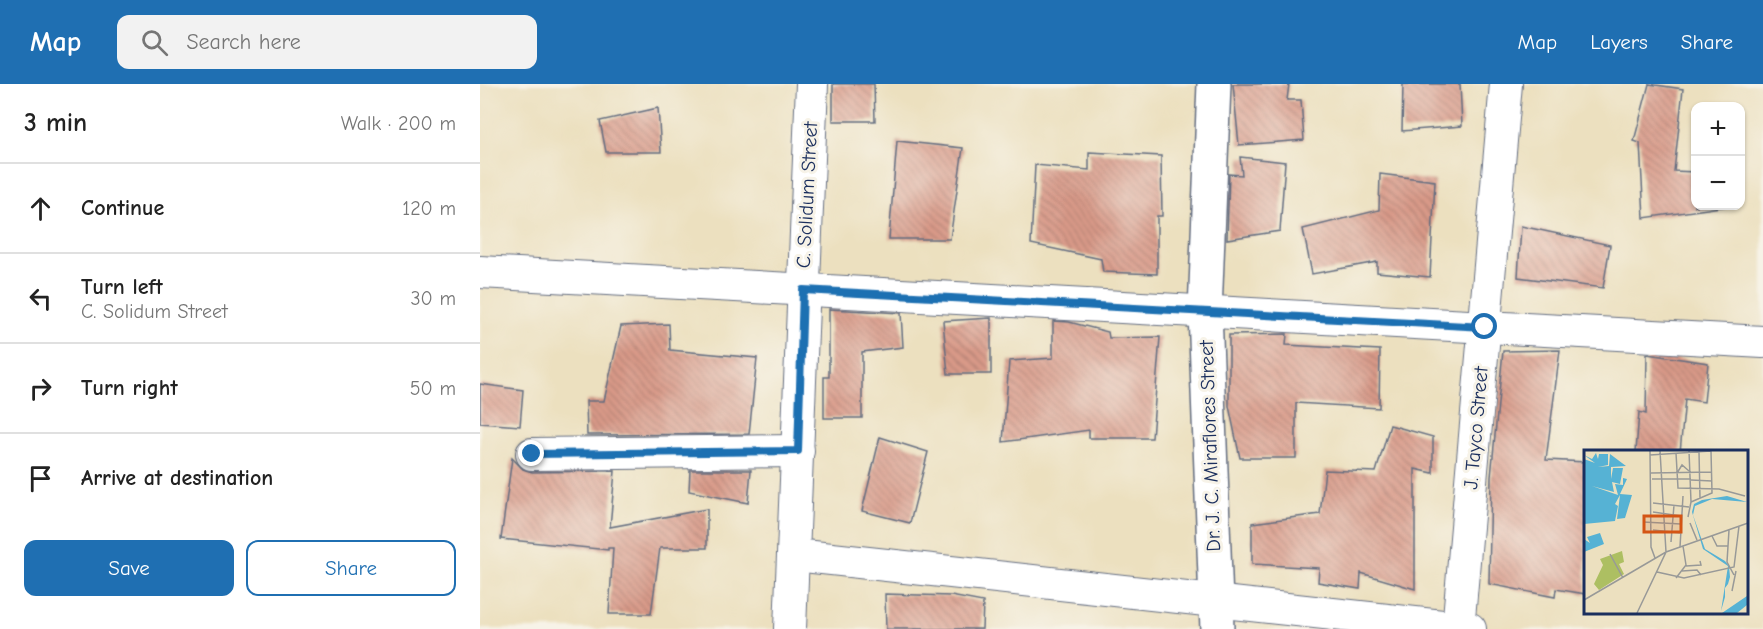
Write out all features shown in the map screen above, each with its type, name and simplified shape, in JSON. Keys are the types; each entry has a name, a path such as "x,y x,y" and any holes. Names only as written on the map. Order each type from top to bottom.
{"street":[{"name":"C. Solidum Street","path":"790,629 795,555 812,84"},
{"name":"Dr. J. C. Miraflores Street","path":"1214,84 1205,312 1217,615"},
{"name":"J. Tayco Street","path":"1462,628 1506,84"},
{"path":"480,272 1763,342"},
{"path":"532,454 798,451"},
{"path":"795,555 1217,615 1462,628"}],"building":[{"path":"833,84 874,84 875,121 833,121"},
{"path":"1233,84 1289,84 1287,100 1301,100 1304,140 1239,145"},
{"path":"1403,84 1460,84 1462,126 1402,131"},
{"path":"1649,84 1683,89 1674,171 1691,172 1691,210 1700,210 1644,218 1640,143 1634,141"},
{"path":"658,108 661,152 606,152 600,121"},
{"path":"897,141 963,148 950,239 889,239"},
{"path":"1089,152 1161,156 1162,216 1157,216 1157,274 1103,272 1101,259 1031,244 1035,165 1089,170"},
{"path":"1240,157 1285,162 1280,231 1227,239 1229,174 1242,175"},
{"path":"1380,174 1435,181 1430,277 1377,272 1377,262 1312,274 1303,229 1379,210"},
{"path":"1521,226 1610,245 1603,288 1518,277"},
{"path":"829,309 901,313 903,347 862,352 862,418 824,418 824,377 829,377"},
{"path":"991,318 991,374 948,374 943,321"},
{"path":"1053,321 1069,322 1108,332 1109,338 1160,337 1152,438 1089,438 1089,430 1003,442 1009,361 1053,358"},
{"path":"669,324 670,350 757,358 749,434 587,435 586,401 604,401 621,326"},
{"path":"1287,334 1286,345 1380,350 1379,408 1296,403 1296,458 1240,458 1229,406 1229,335"},
{"path":"1560,350 1546,460 1584,462 1584,594 1556,589 1555,597 1489,584 1491,477 1503,351"},
{"path":"1647,354 1708,363 1704,402 1685,399 1680,450 1636,450 1639,412 1646,414"},
{"path":"480,384 523,390 520,426 480,423"},
{"path":"1390,425 1433,437 1433,473 1415,469 1415,589 1361,573 1360,589 1318,582 1319,568 1252,564 1252,523 1320,514 1325,470 1376,472"},
{"path":"880,437 928,452 910,523 862,511"},
{"path":"512,458 523,469 532,472 615,471 610,527 707,509 707,548 660,548 651,614 609,614 613,548 608,548 608,550 501,539"},
{"path":"690,470 751,470 748,503 689,491"},
{"path":"885,594 951,596 983,602 982,629 886,629"}],"route":[{"path":"532,454 798,451 803,290 1485,327"}]}
